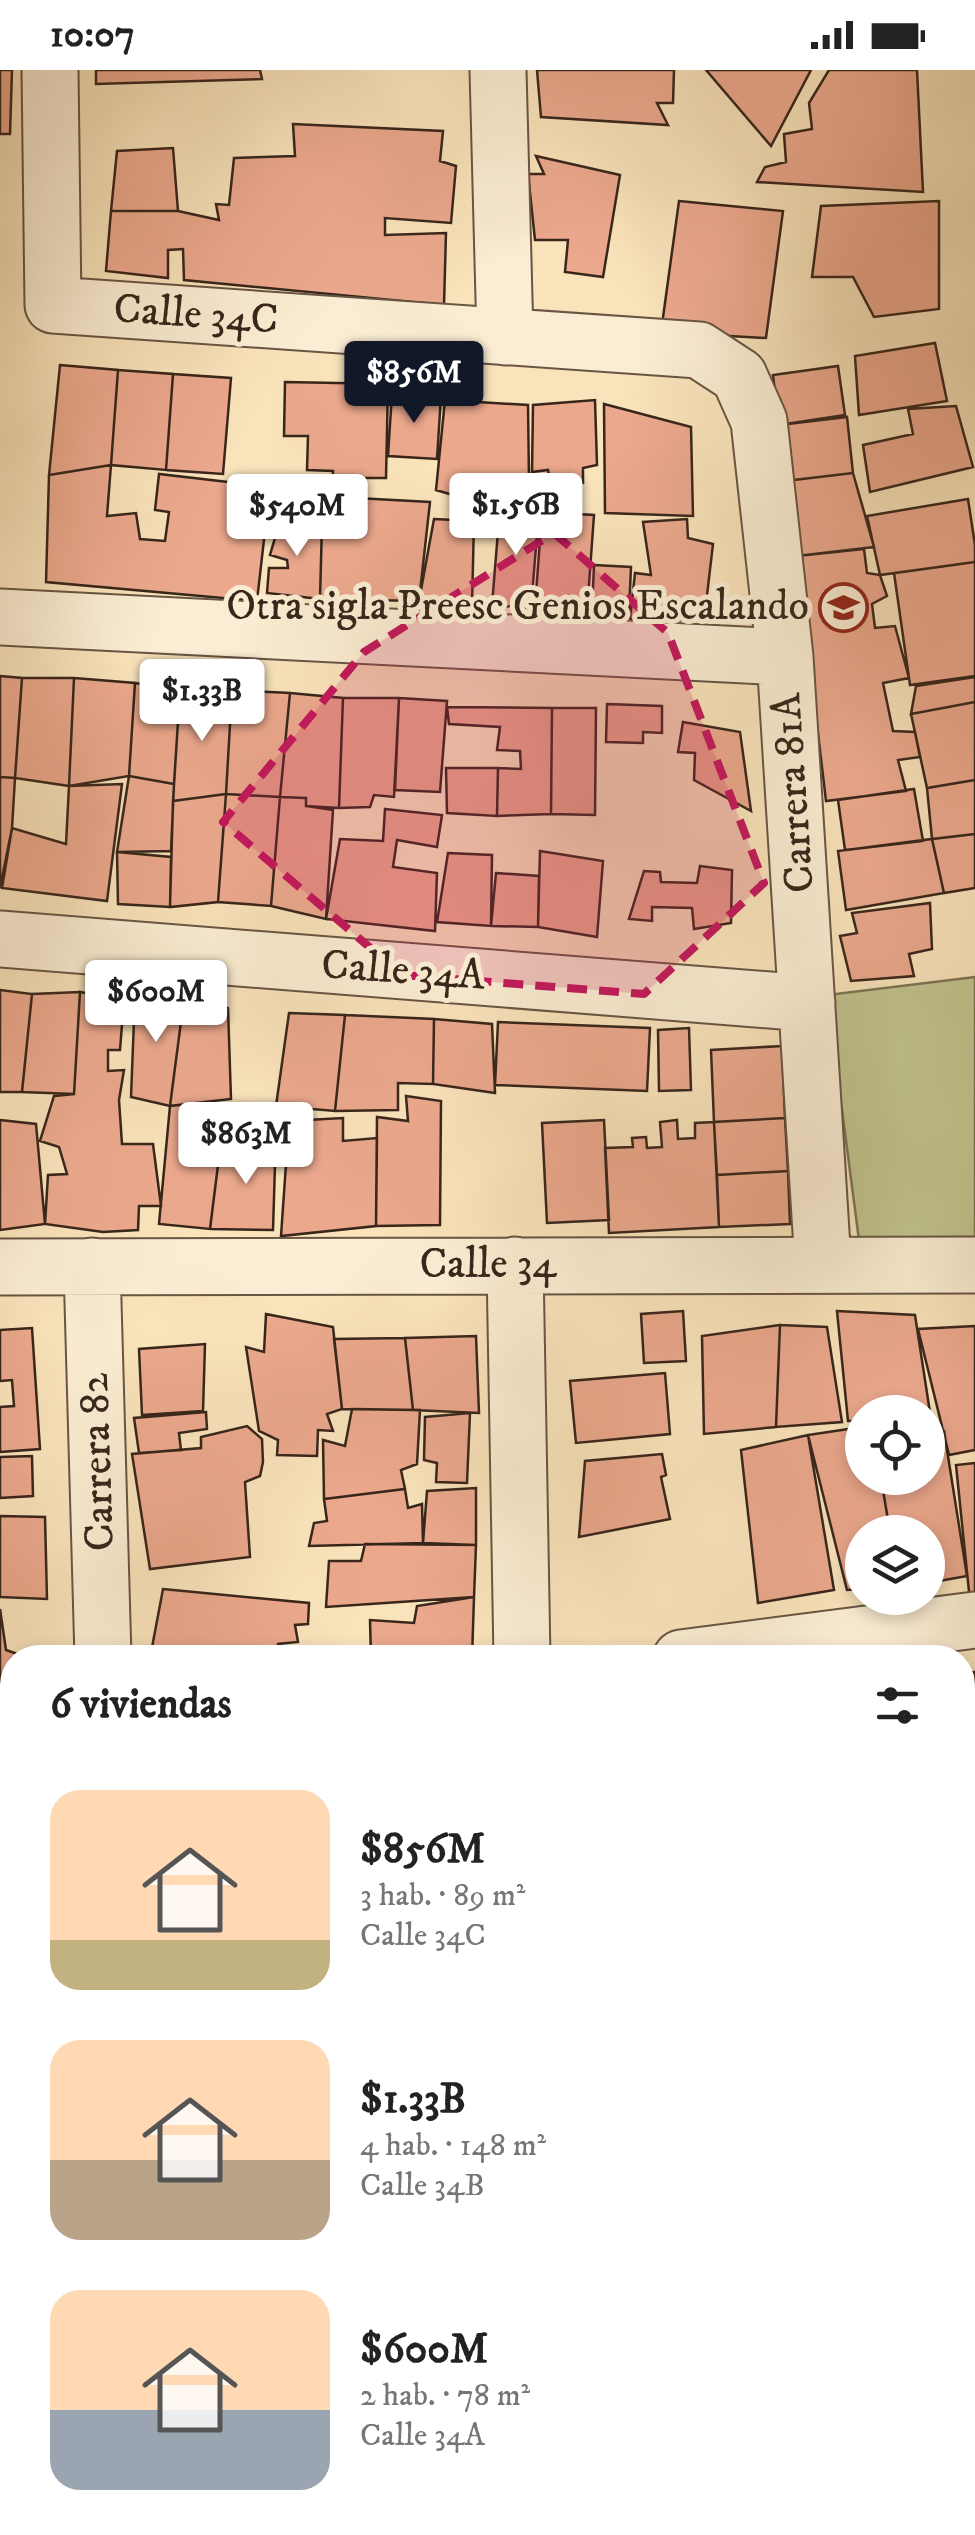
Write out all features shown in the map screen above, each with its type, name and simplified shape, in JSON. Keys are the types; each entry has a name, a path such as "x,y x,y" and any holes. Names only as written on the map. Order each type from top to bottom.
{"street":[{"name":"Calle 34C","path":"50,70 52,305 698,350"},
{"path":"498,70 506,337"},
{"name":"Carrera 81A","path":"698,350 739,376 759,421 785,657 822,1264"},
{"path":"0,617 785,657"},
{"name":"Calle 34A","path":"0,940 806,1002"},
{"path":"515,1265 522,1645"},
{"name":"Calle 34","path":"0,1266 975,1265"},
{"name":"Carrera 82","path":"92,1266 103,1645"},
{"path":"782,1645 975,1620"}],"highlighted area":[{"path":"554,533 668,633 764,883 644,994 402,975 223,822 364,652"}],"green space":[{"path":"975,977 975,1243 859,1240 827,995"}],"building":[{"path":"0,70 12,70 10,134 0,134"},
{"path":"96,70 260,70 262,79 96,84"},
{"path":"537,70 674,70 673,103 657,103 668,125 541,117"},
{"path":"706,70 811,70 771,146"},
{"path":"829,70 917,70 923,192 757,182 765,167 786,162 784,134 812,129 809,103"},
{"path":"293,124 443,131 440,161 456,166 451,223 385,218 385,235 446,233 444,305 184,280 183,249 168,250 168,278 106,271 111,211 178,211 219,220 216,204 229,205 234,158 295,156"},
{"path":"173,148 178,211 111,211 117,151"},
{"path":"536,156 620,175 603,277 565,272 568,240 535,240 528,174 544,174"},
{"path":"679,201 783,211 766,338 661,332"},
{"path":"939,201 939,309 874,317 853,277 812,277 821,206"},
{"path":"935,343 947,401 859,415 855,356"},
{"path":"60,365 118,370 111,465 49,475"},
{"path":"838,366 845,415 779,425 773,375"},
{"path":"118,370 173,374 166,470 111,465"},
{"path":"173,374 231,378 223,474 166,470"},
{"path":"285,382 388,384 386,478 360,478 360,486 332,485 333,471 307,470 308,436 284,436"},
{"path":"392,393 441,396 437,459 388,456"},
{"path":"445,400 528,405 529,480 493,480 497,508 436,490"},
{"path":"595,400 597,465 583,468 583,483 550,482 548,470 532,472 533,405"},
{"path":"604,404 691,427 693,516 605,513"},
{"path":"956,406 973,467 870,492 863,445 913,434 908,409"},
{"path":"847,417 853,473 785,481 779,425"},
{"path":"111,465 107,516 136,513 140,539 165,541 169,512 155,510 159,474 270,487 257,601 46,582 49,475"},
{"path":"853,473 874,547 797,556 785,481"},
{"path":"356,498 430,502 419,601 320,599 322,523 347,526"},
{"path":"968,499 975,562 880,575 867,516"},
{"path":"500,507 539,510 531,608 492,605"},
{"path":"542,512 594,515 587,612 535,608"},
{"path":"282,514 322,523 320,599 267,593 269,568 288,568 287,560 270,555"},
{"path":"434,519 474,521 472,606 419,601"},
{"path":"687,519 688,538 713,544 704,621 630,619 635,573 651,575 643,522"},
{"path":"864,549 867,573 880,575 887,596 872,604 875,628 895,626 909,678 883,683 893,731 915,732 920,757 898,760 906,791 826,801 797,556"},
{"path":"975,562 975,676 910,685 894,573"},
{"path":"594,565 631,567 629,612 592,611"},
{"path":"0,676 22,678 15,778 0,777"},
{"path":"975,677 975,702 911,714 916,686"},
{"path":"22,678 74,678 69,786 15,778"},
{"path":"74,678 135,683 129,776 69,786"},
{"path":"135,683 180,690 174,784 129,776"},
{"path":"180,690 232,690 226,794 173,801"},
{"path":"232,690 290,693 280,797 226,794"},
{"path":"290,693 343,698 339,808 306,806 306,798 280,797"},
{"path":"343,698 399,698 394,797 374,795 370,807 339,808"},
{"path":"399,698 447,701 440,792 395,790"},
{"path":"975,702 975,780 927,788 911,714"},
{"path":"607,704 662,706 662,733 643,732 643,743 606,742"},
{"path":"447,707 552,708 551,814 497,816 498,768 521,769 520,751 497,750 500,727 449,724"},
{"path":"552,708 596,708 595,815 551,814"},
{"path":"683,722 740,732 751,811 694,780 695,753 678,752"},
{"path":"446,768 498,768 497,816 447,813"},
{"path":"129,776 174,784 171,851 117,852"},
{"path":"0,777 15,778 12,828 0,888"},
{"path":"975,780 975,834 932,839 927,788"},
{"path":"122,784 107,901 2,888 12,828 66,844 69,786"},
{"path":"914,789 923,841 845,850 838,800"},
{"path":"226,794 280,797 271,906 218,902"},
{"path":"226,794 218,902 170,907 173,801"},
{"path":"280,797 306,798 306,806 333,810 326,919 271,906"},
{"path":"385,809 442,815 437,847 397,840 393,867 437,873 435,931 326,919 340,839 383,841"},
{"path":"975,834 975,888 944,893 932,839"},
{"path":"932,839 944,893 846,910 838,851"},
{"path":"540,851 603,861 597,937 538,927"},
{"path":"117,852 171,857 170,907 118,904"},
{"path":"448,853 492,855 491,926 437,922"},
{"path":"700,866 732,870 731,923 694,929 692,908 652,907 652,921 629,919 644,871 660,872 661,882 697,883"},
{"path":"496,873 539,876 538,927 491,926"},
{"path":"930,903 932,949 909,954 914,976 851,981 840,936 857,933 852,913"},
{"path":"0,990 32,994 22,1092 0,1092"},
{"path":"185,991 228,1008 231,1099 170,1106"},
{"path":"185,991 170,1106 131,1097 135,994"},
{"path":"80,992 124,999 120,1050 108,1050 108,1071 124,1070 119,1100 122,1144 153,1144 161,1206 139,1206 138,1230 103,1232 45,1224 48,1175 67,1174 59,1147 40,1141 54,1096 74,1094"},
{"path":"80,992 74,1094 22,1092 32,994"},
{"path":"289,1013 345,1015 335,1111 276,1106"},
{"path":"345,1015 434,1019 433,1084 398,1083 398,1110 335,1111"},
{"path":"434,1019 492,1024 495,1093 433,1084"},
{"path":"498,1022 650,1028 647,1091 495,1085"},
{"path":"689,1028 691,1090 659,1091 658,1030"},
{"path":"782,1046 785,1118 714,1122 711,1050"},
{"path":"406,1096 441,1101 440,1225 376,1226 377,1117 408,1121"},
{"path":"215,1101 220,1149 210,1229 159,1224 170,1106"},
{"path":"343,1118 343,1141 377,1138 376,1226 281,1236 289,1121"},
{"path":"785,1118 788,1171 717,1175 714,1122"},
{"path":"0,1120 36,1124 45,1224 0,1230"},
{"path":"604,1120 609,1220 547,1223 542,1123"},
{"path":"677,1120 678,1139 695,1138 695,1123 714,1122 719,1227 609,1233 605,1148 633,1147 632,1138 646,1137 647,1148 662,1147 660,1122"},
{"path":"254,1133 276,1133 273,1230 210,1229 220,1149 253,1151"},
{"path":"788,1171 790,1224 719,1227 717,1175"},
{"path":"683,1311 686,1361 644,1363 641,1314"},
{"path":"837,1311 915,1315 927,1395 845,1395"},
{"path":"266,1314 333,1327 342,1409 327,1414 333,1431 318,1430 317,1456 277,1455 278,1440 259,1431 246,1347 264,1352"},
{"path":"780,1325 827,1327 842,1422 776,1427"},
{"path":"780,1325 776,1427 704,1434 702,1336"},
{"path":"975,1326 975,1450 949,1455 945,1395 934,1395 918,1329"},
{"path":"32,1328 40,1449 0,1452 0,1407 14,1406 12,1380 0,1381 0,1330"},
{"path":"476,1336 479,1413 413,1410 405,1338"},
{"path":"405,1338 413,1410 342,1409 334,1339"},
{"path":"205,1344 203,1411 142,1415 139,1349"},
{"path":"665,1373 670,1434 576,1443 570,1381"},
{"path":"352,1409 420,1410 417,1464 401,1470 405,1489 324,1499 323,1440 345,1446"},
{"path":"206,1412 207,1429 179,1433 181,1450 139,1453 134,1418"},
{"path":"470,1413 467,1483 436,1482 437,1463 424,1460 425,1417"},
{"path":"247,1426 262,1439 263,1462 260,1476 245,1482 250,1557 150,1569 132,1454 201,1448 201,1437"},
{"path":"845,1430 845,1495 884,1495 887,1515 845,1515 845,1582 808,1435"},
{"path":"808,1435 834,1590 758,1603 741,1450"},
{"path":"945,1437 967,1576 945,1580 945,1515 887,1515 884,1495 945,1495"},
{"path":"662,1454 666,1475 661,1477 670,1519 579,1537 585,1461"},
{"path":"32,1456 33,1496 0,1498 0,1457"},
{"path":"975,1463 975,1611 971,1611 956,1465"},
{"path":"476,1488 476,1545 423,1543 427,1491"},
{"path":"405,1489 408,1508 422,1504 423,1543 309,1546 314,1523 327,1521 324,1499"},
{"path":"0,1516 45,1517 47,1599 0,1597"},
{"path":"365,1544 476,1545 474,1597 326,1607 329,1561 361,1561"},
{"path":"163,1589 309,1603 308,1624 295,1625 298,1642 152,1645"},
{"path":"474,1597 472,1645 371,1645 370,1620 414,1623 417,1606"},
{"path":"0,1609 5,1645 0,1645"}],"place":[{"name":"Otra sigla Preesc Genios Escalando","path":"844,607"}]}
